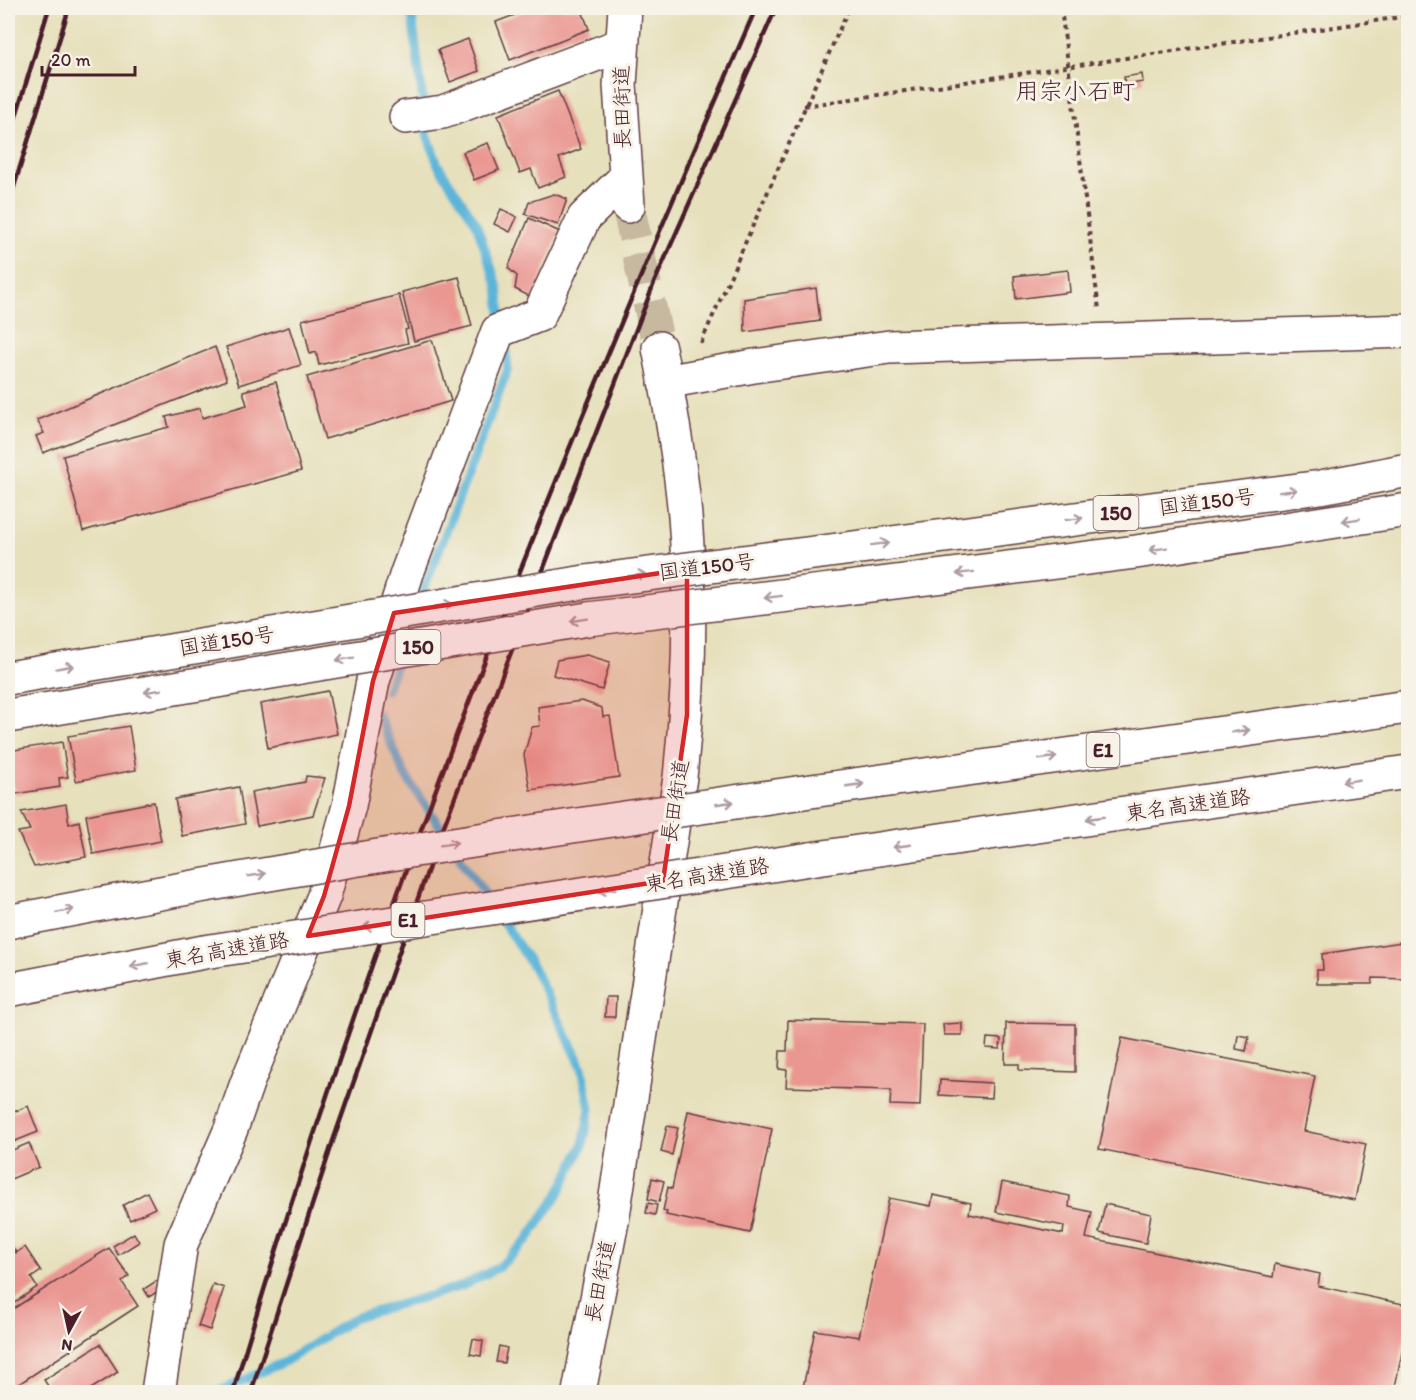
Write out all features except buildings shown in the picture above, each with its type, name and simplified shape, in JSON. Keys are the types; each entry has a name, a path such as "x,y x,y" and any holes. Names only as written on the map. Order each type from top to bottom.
{"main road":[{"name":"長田街道","path":"158,1392 181,1244 231,1129 247,1083 324,897 349,806 373,681 407,573 498,332 539,315 584,218 626,192 620,85 625,8"},
{"path":"406,117 443,112 621,45"},
{"path":"676,379 889,347 1408,331"},
{"name":"長田街道","path":"579,1392 613,1216 680,777 687,715 689,635 685,516 676,379 659,348"},
{"name":"国道150号","path":"8,678 585,582 1321,487 1408,470"},
{"name":"国道150号","path":"8,716 588,619 1136,552 1408,510"},
{"name":"E1","path":"8,922 177,888 481,839 1408,708"},
{"name":"東名高速道路","path":"8,990 204,952 810,859 1408,772"}],"path":[{"path":"676,379 849,8"},
{"path":"1061,8 1103,341"},
{"path":"804,106 1408,16"}],"highlighted area":[{"path":"687,569 687,715 663,881 308,936 324,896 349,806 373,681 394,613"}],"waterway":[{"path":"411,8 427,134 438,165 476,223 498,287 502,322"},
{"path":"419,603 508,369 505,345"},
{"path":"387,690 399,658"},
{"path":"378,714 405,775 447,837"},
{"path":"456,851 490,902"},
{"path":"217,1392 286,1361 356,1317 462,1286 499,1267 527,1240 558,1195 583,1145 590,1109 582,1067 533,967 498,914"}],"tunnel":[{"path":"628,206 659,348"}],"railway":[{"path":"8,142 49,8"},
{"path":"8,206 69,8"},
{"path":"233,1392 346,1040 473,692 610,348 756,8"},
{"path":"251,1392 333,1141 438,841 654,283 776,8"}],"district":[{"name":"用宗小石町","path":"1075,91"}]}
